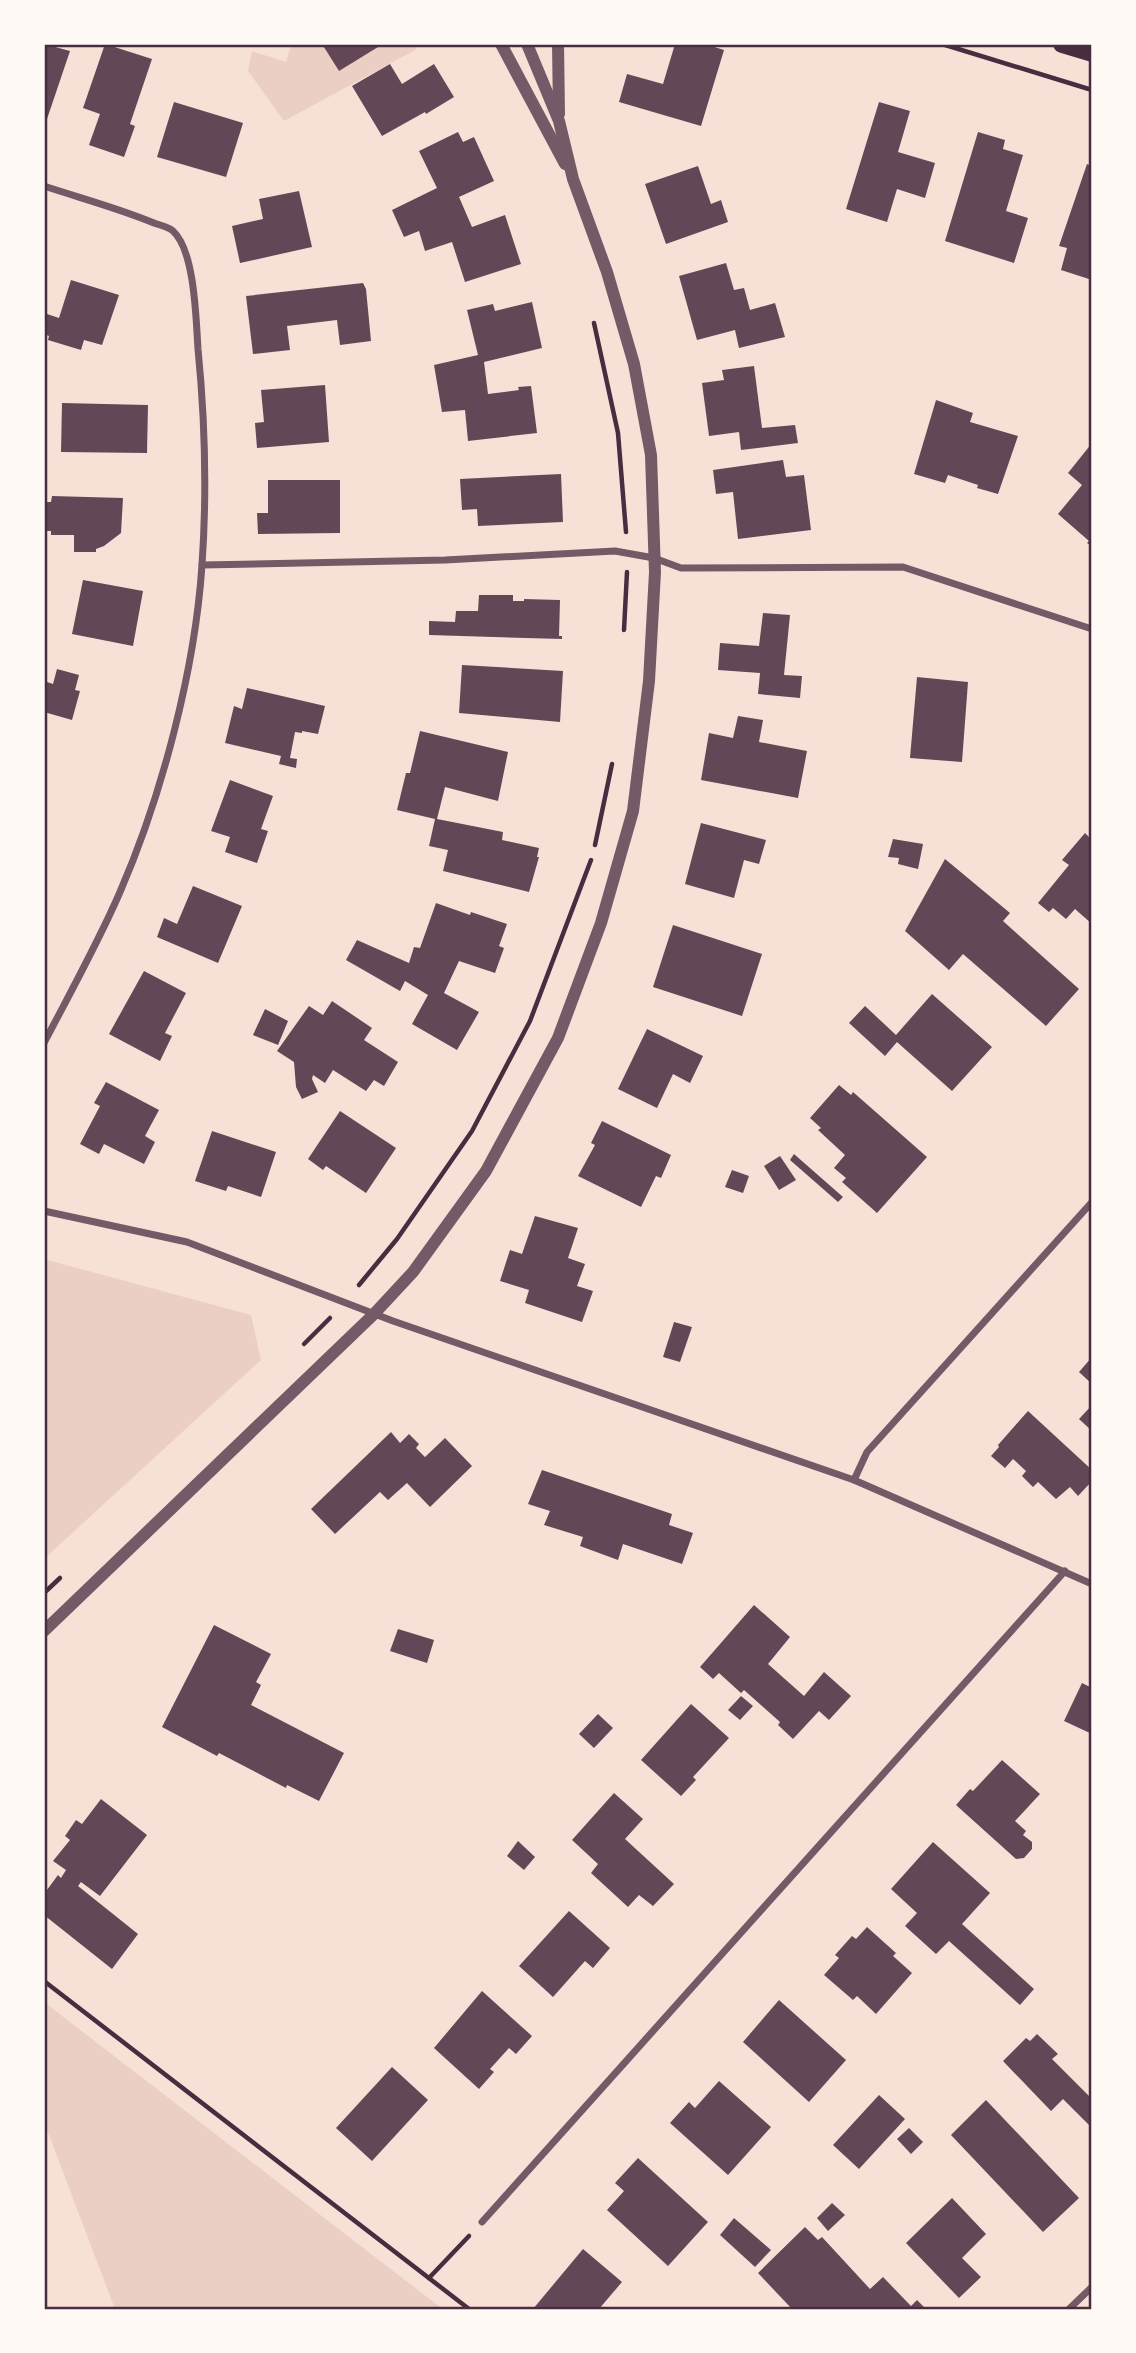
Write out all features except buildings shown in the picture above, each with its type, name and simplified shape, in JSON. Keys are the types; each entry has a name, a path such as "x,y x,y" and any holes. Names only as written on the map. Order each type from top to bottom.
{"main road":[{"path":"1062,44 1092,53"}],"street":[{"path":"501,44 573,179"},
{"path":"44,1632 374,1314 413,1272 486,1171 558,1038 601,923 633,811 649,681 654,558 650,455 634,364 607,272 573,179 559,121 527,44"},
{"path":"558,44 559,121"},
{"path":"44,186 144,218 173,231 183,248 192,276 203,401 205,483 197,618 175,730 120,891 44,1042"},
{"path":"202,565 445,560 615,551 654,558 681,568 903,567 1092,629"},
{"path":"853,1480 867,1452 1092,1202"},
{"path":"44,1211 187,1242 374,1314 853,1480 1092,1584"},
{"path":"482,2222 1065,1571"},
{"path":"1069,2309 1092,2287"}],"path":[{"path":"942,44 1092,90"},
{"path":"593,318 618,433 628,553 624,640"},
{"path":"345,1303 397,1239 472,1131 530,1021 594,853 612,760"},
{"path":"44,1981 469,2309"},
{"path":"429,2278 482,2222"}],"shaded area":[{"path":"291,44 322,44 339,71 383,44 414,44 417,49 284,121 248,71 252,51 286,62"},
{"path":"44,1259 251,1315 261,1360 44,1559"},
{"path":"44,2002 443,2309 115,2309 44,2122"}]}
